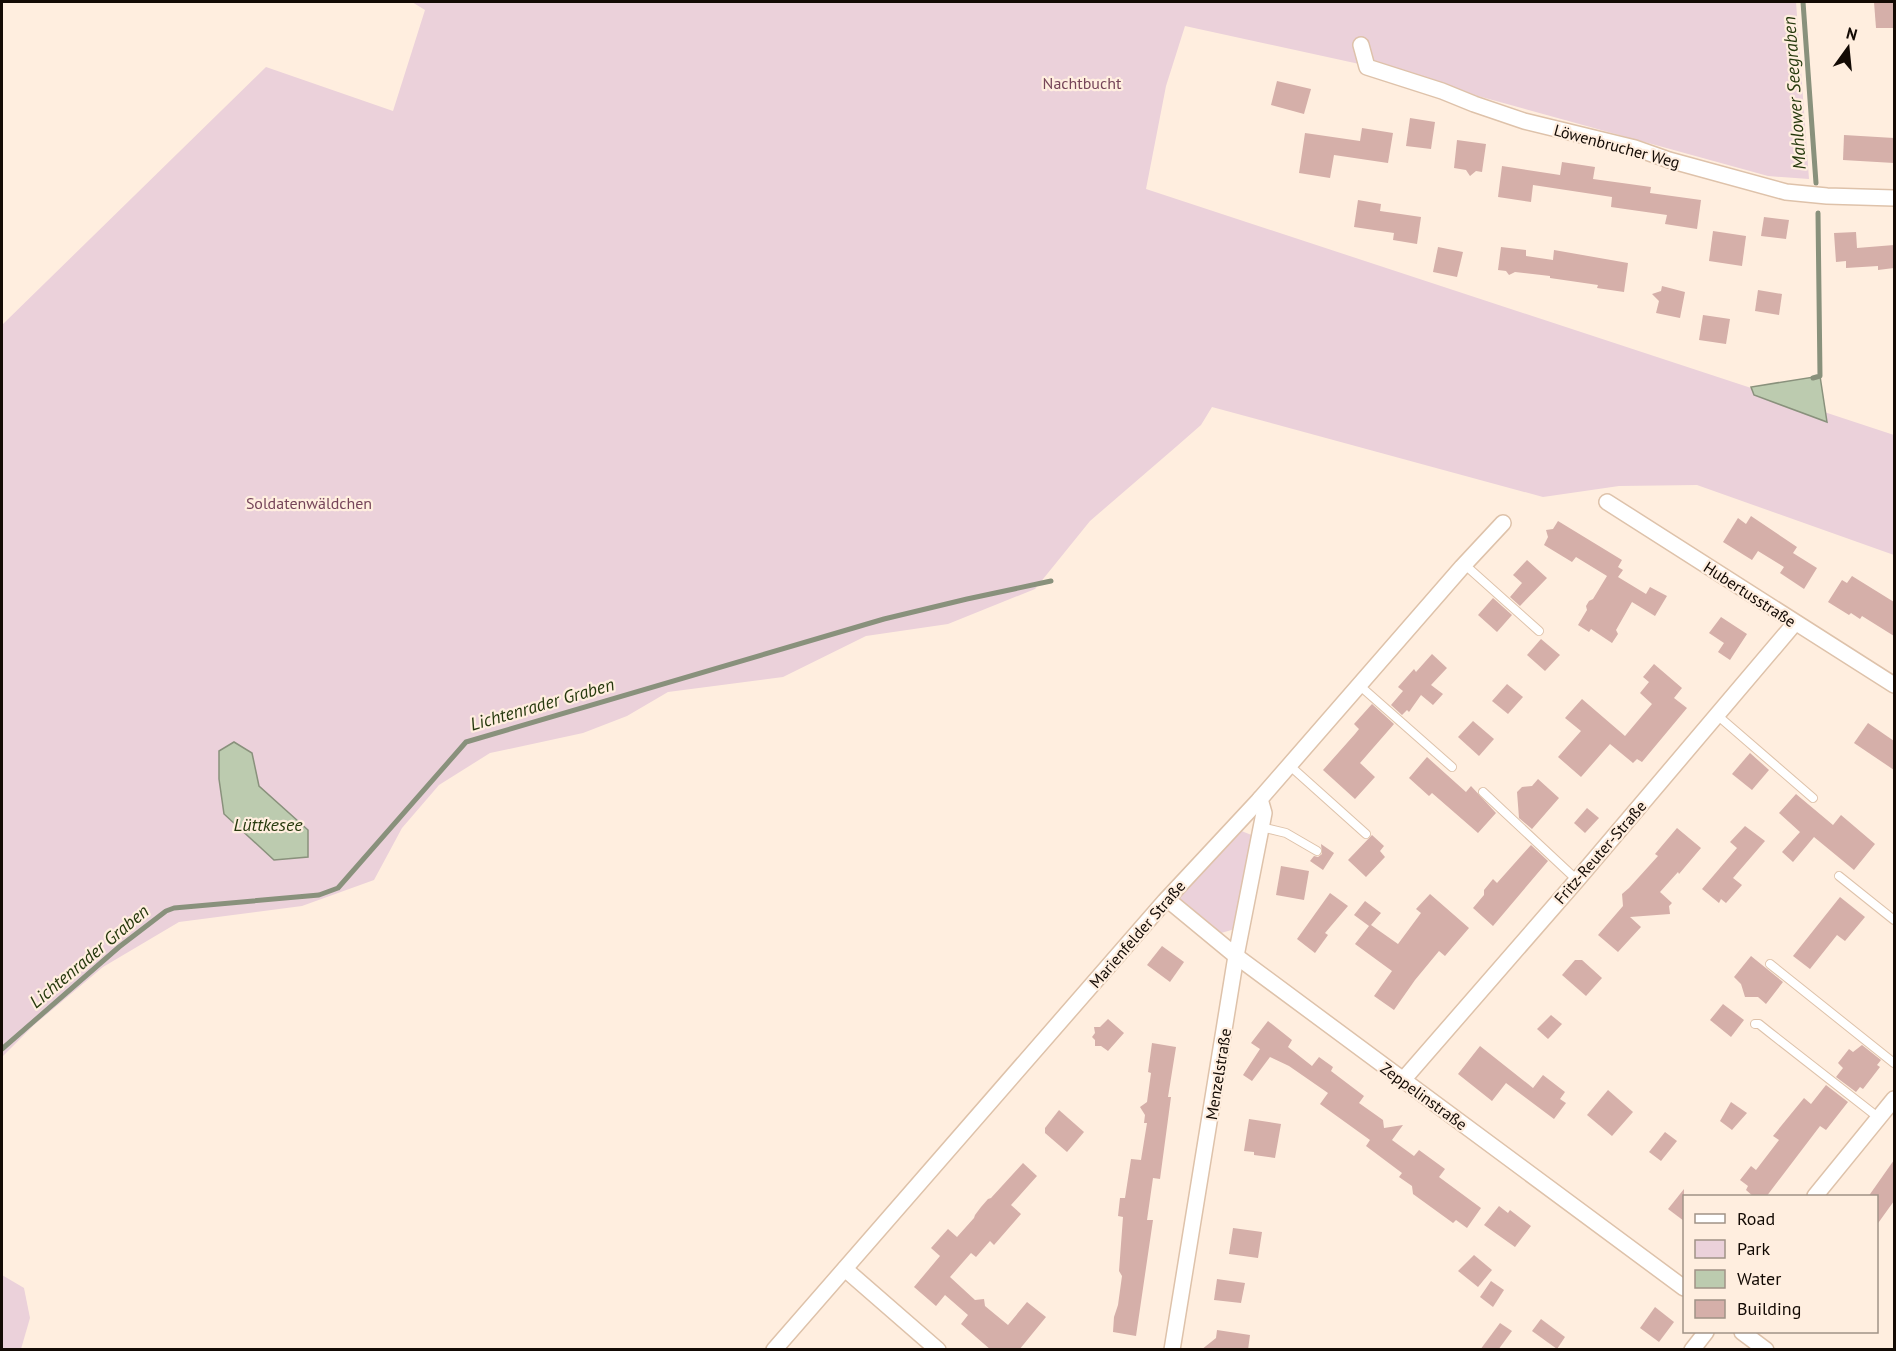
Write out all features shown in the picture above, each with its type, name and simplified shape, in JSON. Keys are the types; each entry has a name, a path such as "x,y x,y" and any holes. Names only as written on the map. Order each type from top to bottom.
{"street":[{"name":"Löwenbrucher Weg","path":"1361,45 1367,67 1524,121 1635,148 1669,160 1786,192 1894,198"},
{"name":"Hubertusstraße","path":"1607,502 1894,685"},
{"name":"Marienfelder Straße","path":"774,1350 1167,899 1260,798 1464,564 1503,523"},
{"name":"Fritz-Reuter-Straße","path":"1403,1080 1577,880 1795,623"},
{"name":"Menzelstraße","path":"1172,1350 1236,956 1264,813 1260,798"},
{"name":"Zeppelinstraße","path":"1167,899 1236,956 1683,1287"},
{"path":"1817,1195 1894,1099"},
{"path":"845,1269 938,1350"},
{"path":"1692,1350 1705,1333"},
{"path":"1743,1333 1766,1350"}],"lane":[{"path":"1464,564 1539,631"},
{"path":"1359,685 1452,767"},
{"path":"1717,715 1813,798"},
{"path":"1289,765 1366,834"},
{"path":"1484,792 1577,880"},
{"path":"1261,827 1286,833 1317,852"},
{"path":"1839,876 1894,920"},
{"path":"1770,964 1894,1063"},
{"path":"1755,1024 1759,1024 1879,1118"}],"green space":[{"path":"412,2 1796,2 1809,179 1768,176 1373,67 1185,26 1166,86 1146,189 1894,435 1894,555 1697,485 1619,486 1543,497 1212,407 1201,425 1090,521 1035,589 948,624 866,636 783,677 668,692 627,716 583,733 490,753 439,785 402,828 374,880 302,906 179,922 103,967 34,1025 2,1057 2,325 266,67 393,111 425,10"},
{"path":"1239,830 1254,836 1235,929 1221,933 1178,897"},
{"path":"2,1275 24,1288 30,1318 21,1349 2,1349"}],"water":[{"path":"1820,376 1827,422 1754,395 1751,387"},
{"name":"Lüttkesee","path":"234,742 252,753 259,786 308,830 308,857 274,860 224,814 219,779 219,751"}],"building":[{"path":"1874,2 1894,2 1894,28 1876,28"},
{"path":"1277,81 1311,89 1304,114 1271,105"},
{"path":"1410,118 1435,122 1431,149 1406,146"},
{"path":"1362,128 1393,133 1388,163 1334,155 1330,178 1299,173 1305,133 1360,141"},
{"path":"1844,135 1894,138 1894,163 1843,160"},
{"path":"1457,140 1486,144 1482,172 1476,171 1470,176 1466,170 1454,168"},
{"path":"1562,162 1595,167 1593,179 1651,187 1650,193 1701,200 1697,229 1665,224 1667,215 1611,207 1612,197 1533,185 1531,202 1498,197 1502,166 1560,175"},
{"path":"1358,200 1381,204 1380,211 1421,217 1417,244 1393,240 1394,233 1354,227"},
{"path":"1764,217 1789,220 1786,239 1761,236"},
{"path":"1713,231 1746,236 1742,266 1709,261"},
{"path":"1856,232 1857,248 1894,245 1894,268 1878,270 1878,266 1846,268 1846,261 1836,262 1834,233"},
{"path":"1438,247 1463,252 1457,277 1433,272"},
{"path":"1501,247 1526,250 1526,256 1553,260 1554,250 1628,263 1624,292 1597,288 1598,285 1550,278 1550,276 1515,272 1509,275 1506,271 1498,270"},
{"path":"1662,286 1685,292 1680,318 1656,313 1659,301 1652,294 1661,291"},
{"path":"1758,290 1782,294 1779,315 1755,311"},
{"path":"1703,315 1730,319 1726,344 1699,340"},
{"path":"1751,516 1797,547 1793,553 1817,568 1804,589 1780,573 1784,567 1758,551 1752,560 1723,542 1738,518 1746,524"},
{"path":"1558,521 1622,560 1618,567 1623,570 1618,577 1646,594 1650,587 1667,596 1655,616 1632,602 1616,630 1618,634 1612,643 1591,629 1589,632 1578,625 1587,610 1586,606 1607,576 1576,557 1572,562 1544,545 1548,537 1546,530 1553,529"},
{"path":"1527,560 1547,578 1520,606 1510,597 1522,583 1513,575"},
{"path":"1852,576 1894,602 1894,636 1862,616 1860,619 1851,613 1849,615 1828,602 1842,580 1847,583"},
{"path":"1493,598 1512,615 1497,632 1478,615"},
{"path":"1721,617 1747,634 1730,660 1718,652 1724,643 1709,633"},
{"path":"1541,639 1560,655 1545,671 1527,655"},
{"path":"1432,654 1447,668 1431,685 1443,694 1433,705 1421,695 1409,712 1407,710 1402,715 1391,705 1403,691 1398,687"},
{"path":"1654,664 1682,688 1674,698 1687,708 1642,762 1637,759 1633,763 1610,744 1581,777 1558,757 1581,731 1565,718 1582,699 1625,736 1652,704 1640,693 1649,682 1643,677"},
{"path":"1507,684 1523,697 1508,714 1492,701"},
{"path":"1372,704 1394,724 1360,763 1375,777 1355,799 1323,770 1359,729 1354,724"},
{"path":"1473,721 1494,739 1479,756 1458,737"},
{"path":"1868,723 1894,741 1894,770 1854,743"},
{"path":"1750,753 1769,770 1752,790 1732,774"},
{"path":"1427,757 1466,792 1471,786 1496,813 1478,833 1432,793 1429,796 1409,778"},
{"path":"1538,779 1559,798 1532,829 1519,818 1517,792 1522,787 1532,786"},
{"path":"1796,794 1833,825 1841,815 1875,844 1854,870 1814,837 1793,862 1782,852 1800,832 1779,813"},
{"path":"1587,808 1599,818 1585,833 1574,823"},
{"path":"1745,826 1765,841 1733,878 1742,885 1726,903 1721,899 1719,903 1702,889 1737,848 1730,842"},
{"path":"1677,828 1701,848 1660,892 1672,903 1669,906 1670,914 1630,917 1641,927 1618,952 1598,935 1623,906 1622,894 1658,856 1655,854"},
{"path":"1372,835 1384,846 1380,851 1385,857 1366,877 1348,860"},
{"path":"1321,844 1334,853 1323,870 1310,861 1314,856 1318,857 1322,854"},
{"path":"1531,845 1548,861 1493,926 1473,908 1493,879 1497,883"},
{"path":"1281,866 1309,871 1304,900 1276,895"},
{"path":"1330,893 1348,906 1325,933 1328,935 1315,953 1297,939"},
{"path":"1430,894 1469,928 1445,956 1439,951 1394,1010 1374,996 1392,971 1355,944 1369,926 1354,915 1365,901 1381,913 1371,925 1398,944 1421,913 1416,909"},
{"path":"1840,897 1865,917 1845,941 1837,935 1810,969 1793,956"},
{"path":"1162,946 1184,962 1170,982 1147,965"},
{"path":"1751,956 1783,982 1766,1004 1758,997 1745,997 1741,984 1734,977"},
{"path":"1575,960 1582,960 1602,978 1586,996 1562,975"},
{"path":"1723,1004 1744,1020 1731,1037 1710,1020"},
{"path":"1551,1015 1562,1024 1548,1039 1537,1029"},
{"path":"1108,1019 1124,1033 1108,1051 1101,1046 1095,1046 1095,1040 1092,1037 1095,1033 1094,1027 1100,1027"},
{"path":"1268,1021 1292,1040 1288,1047 1312,1066 1319,1057 1333,1067 1331,1071 1364,1096 1359,1103 1383,1120 1384,1128 1403,1125 1392,1140 1414,1156 1419,1150 1445,1169 1439,1177 1481,1208 1467,1228 1456,1220 1453,1223 1413,1194 1412,1186 1399,1177 1402,1173 1366,1146 1370,1140 1320,1104 1328,1093 1289,1066 1270,1057 1252,1081 1243,1075 1260,1049 1251,1043"},
{"path":"1152,1043 1176,1047 1168,1097 1171,1097 1160,1179 1153,1178 1147,1220 1153,1220 1136,1336 1113,1332 1122,1276 1119,1271 1123,1217 1118,1216 1120,1198 1125,1198 1131,1159 1141,1160 1147,1123 1144,1123 1145,1115 1140,1107 1147,1102"},
{"path":"1862,1045 1881,1060 1877,1065 1880,1067 1863,1089 1860,1087 1856,1092 1836,1077 1843,1068 1838,1063 1849,1049 1853,1052"},
{"path":"1480,1046 1533,1088 1543,1075 1565,1092 1560,1099 1566,1103 1554,1119 1506,1083 1492,1101 1458,1074"},
{"path":"1826,1085 1848,1102 1826,1130 1820,1126 1768,1195 1752,1195 1746,1190 1748,1186 1740,1180 1751,1166 1756,1170 1779,1140 1773,1136 1804,1098 1811,1104"},
{"path":"1608,1090 1633,1112 1612,1136 1587,1115"},
{"path":"1731,1102 1747,1113 1732,1130 1720,1121"},
{"path":"1059,1110 1084,1132 1067,1152 1045,1133 1045,1128"},
{"path":"1249,1119 1281,1124 1275,1158 1244,1151"},
{"path":"1665,1132 1677,1141 1661,1161 1649,1152"},
{"path":"1894,1160 1894,1201 1878,1223 1878,1195 1869,1195"},
{"path":"1023,1163 1037,1176 1011,1205 1021,1214 994,1245 990,1241 976,1257 971,1253 950,1277 975,1300 984,1299 985,1306 1008,1325 1027,1302 1046,1317 1019,1350 991,1350 961,1324 968,1315 945,1295 936,1306 914,1287 940,1256 931,1248 948,1229 957,1237 988,1199"},
{"path":"1684,1189 1683,1220 1668,1209"},
{"path":"1499,1206 1508,1213 1510,1210 1531,1226 1515,1247 1484,1225"},
{"path":"1233,1228 1262,1232 1258,1258 1229,1254"},
{"path":"1474,1255 1492,1270 1478,1287 1458,1271"},
{"path":"1217,1279 1245,1283 1241,1303 1214,1300"},
{"path":"1491,1281 1504,1290 1493,1307 1480,1297"},
{"path":"1655,1307 1674,1322 1659,1342 1640,1328"},
{"path":"1541,1319 1565,1337 1557,1349 1532,1331"},
{"path":"1500,1323 1512,1331 1498,1350 1480,1350"},
{"path":"1217,1330 1250,1335 1248,1350 1201,1350 1216,1338"}],"waterway":[{"name":"Mahlower Seegraben","path":"1803,2 1816,183"},
{"name":"Mahlower Seegraben","path":"1813,378 1820,376 1818,213"},
{"name":"Lichtenrader Graben","path":"2,1049 119,947 166,911 174,908 319,895 338,888 466,742 884,619 1051,581"}],"park label":[{"name":"Nachtbucht","path":"1082,83"},
{"name":"Soldatenwäldchen","path":"309,503"}]}
